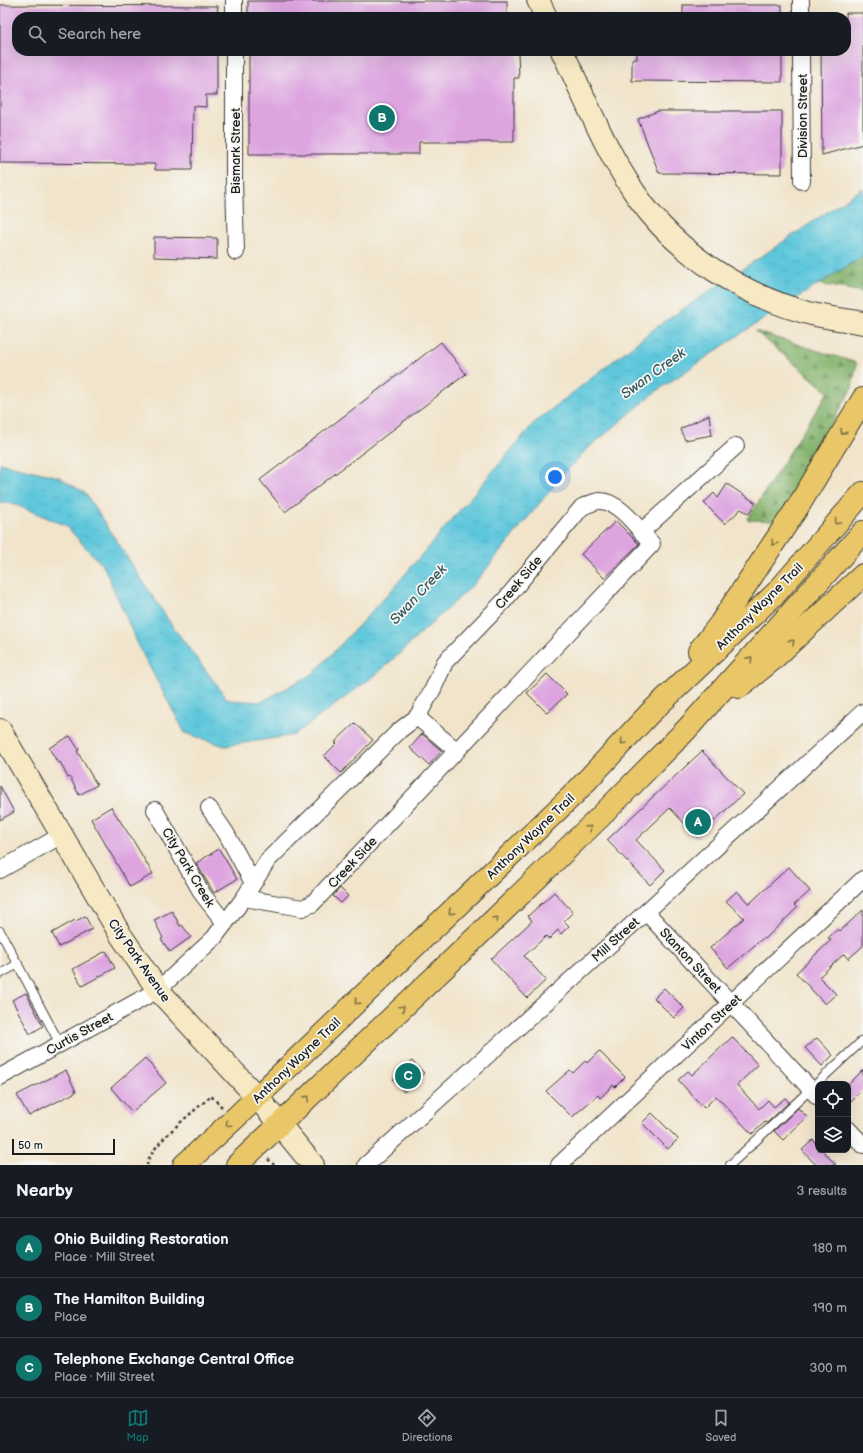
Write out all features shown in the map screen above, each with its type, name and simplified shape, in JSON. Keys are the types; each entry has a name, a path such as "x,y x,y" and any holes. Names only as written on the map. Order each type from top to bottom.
{"highway":[{"path":"649,714 720,624 799,505 863,399"},
{"name":"Anthony Wayne Trail","path":"184,1165 575,793 649,714 777,592 863,493"},
{"name":"Anthony Wayne Trail","path":"237,1165 463,950 601,816 687,729 863,532"},
{"path":"687,729 771,661 863,575"}],"street":[{"path":"234,0 234,12"},
{"path":"538,0 544,12"},
{"path":"801,0 801,12"},
{"name":"Bismark Street","path":"234,56 234,180 236,252"},
{"path":"564,56 611,152 637,197 672,236 688,251 706,265 750,291 787,306 813,314 863,323"},
{"name":"Division Street","path":"802,56 802,181"},
{"path":"641,532 736,446"},
{"name":"Creek Side","path":"158,990 214,938 244,898 268,860 400,730 417,717 445,662 504,601 582,507 600,501 614,504 652,544 312,904 302,908 244,898"},
{"name":"Mill Street","path":"366,1165 861,716"},
{"path":"417,717 457,751"},
{"name":"City Park Avenue","path":"0,730 120,934 158,990 256,1098 313,1165"},
{"path":"209,808 226,833 253,883"},
{"name":"City Park Creek","path":"155,810 203,895 225,923"},
{"path":"0,870 62,835"},
{"name":"Vinton Street","path":"559,1165 863,879"},
{"name":"Stanton Street","path":"646,912 814,1093"},
{"name":"Curtis Street","path":"0,1077 158,990"},
{"path":"851,1132 863,1145"}],"lane":[{"path":"0,931 60,1044"},
{"path":"0,974 18,964"},
{"path":"730,1165 814,1093 863,1040"}],"path":[{"path":"147,1165 149,1156 158,1145 211,1096 224,1108"}],"green space":[{"path":"863,256 863,292 819,284"},
{"path":"755,331 857,363 852,388 778,521 747,520 828,392"}],"water":[{"name":"Swan Creek","path":"863,188 863,256 745,331 658,390 586,450 565,472 474,584 377,674 294,735 225,746 185,733 140,649 104,567 65,525 11,503 0,503 0,463 59,477 85,493 173,627 228,700 261,702 314,673 390,592 534,423 658,326"}],"building":[{"path":"248,1 507,1 507,12 248,12"},
{"path":"0,5 218,6 217,12 12,12 12,56 217,56 217,95 206,95 206,107 193,106 192,170 155,170 155,164 0,163"},
{"path":"683,5 782,5 782,12 683,12"},
{"path":"851,13 863,13 863,144 822,155 821,56 851,56"},
{"path":"249,56 518,56 519,78 514,78 514,142 419,142 419,154 249,154"},
{"path":"637,56 782,56 782,82 632,81 632,59 637,59"},
{"path":"658,111 782,111 782,174 659,173 638,119"},
{"path":"154,237 217,238 217,259 154,257"},
{"path":"441,342 466,374 285,512 260,480"},
{"path":"709,415 712,435 685,440 680,429"},
{"path":"727,484 756,503 749,514 741,509 725,524 704,503 714,493 718,498"},
{"path":"616,521 639,544 604,578 581,554"},
{"path":"547,674 567,694 547,713 527,693"},
{"path":"355,723 373,740 341,773 324,756 337,743 335,742"},
{"path":"422,734 442,751 429,765 410,748"},
{"path":"70,736 97,785 79,795 70,777 68,778 60,762 58,763 49,748"},
{"path":"702,751 743,794 697,837 670,808 636,840 665,870 650,885 607,840"},
{"path":"0,786 14,812 0,820"},
{"path":"111,807 153,874 130,887 91,819"},
{"path":"219,849 237,879 214,893 196,863"},
{"path":"789,867 810,891 794,905 797,908 765,939 763,938 728,968 710,948 744,918 726,901 737,891 749,904"},
{"path":"340,888 348,896 341,903 333,896"},
{"path":"554,892 573,912 564,921 569,926 561,934 558,930 549,939 546,936 524,956 546,980 527,998 491,959 532,921 528,916"},
{"path":"863,910 863,946 848,959 844,954 819,977 836,994 825,1004 796,973 831,940 828,938 838,929 840,931"},
{"path":"172,911 180,926 182,925 191,937 170,952 161,939 163,938 154,920"},
{"path":"85,916 92,929 59,947 52,933"},
{"path":"106,951 115,968 82,986 73,969"},
{"path":"664,988 684,1008 674,1018 654,998"},
{"path":"26,993 43,1026 30,1034 12,1000"},
{"path":"732,1037 758,1065 737,1085 759,1109 768,1100 774,1107 785,1098 789,1102 767,1123 765,1122 752,1134 716,1096 704,1108 678,1080 688,1071 692,1075"},
{"path":"817,1038 833,1055 822,1066 805,1048"},
{"path":"599,1051 625,1077 615,1087 613,1085 600,1098 598,1095 572,1117 546,1091 570,1070 573,1073 585,1061 587,1063"},
{"path":"145,1058 166,1083 132,1112 111,1088"},
{"path":"412,1061 424,1073 404,1092 393,1079"},
{"path":"66,1070 76,1092 29,1116 17,1095"},
{"path":"863,1070 863,1089 851,1101 851,1082"},
{"path":"798,1108 807,1117 783,1140 774,1131"},
{"path":"652,1113 678,1139 668,1149 642,1123"},
{"path":"813,1140 815,1142 815,1153 825,1153 836,1165 816,1165 802,1150"}],"place":[{"name":"The Hamilton Building","path":"382,118"},
{"name":"Ohio Building Restoration","path":"698,822"},
{"name":"Telephone Exchange Central Office","path":"408,1076"}]}
